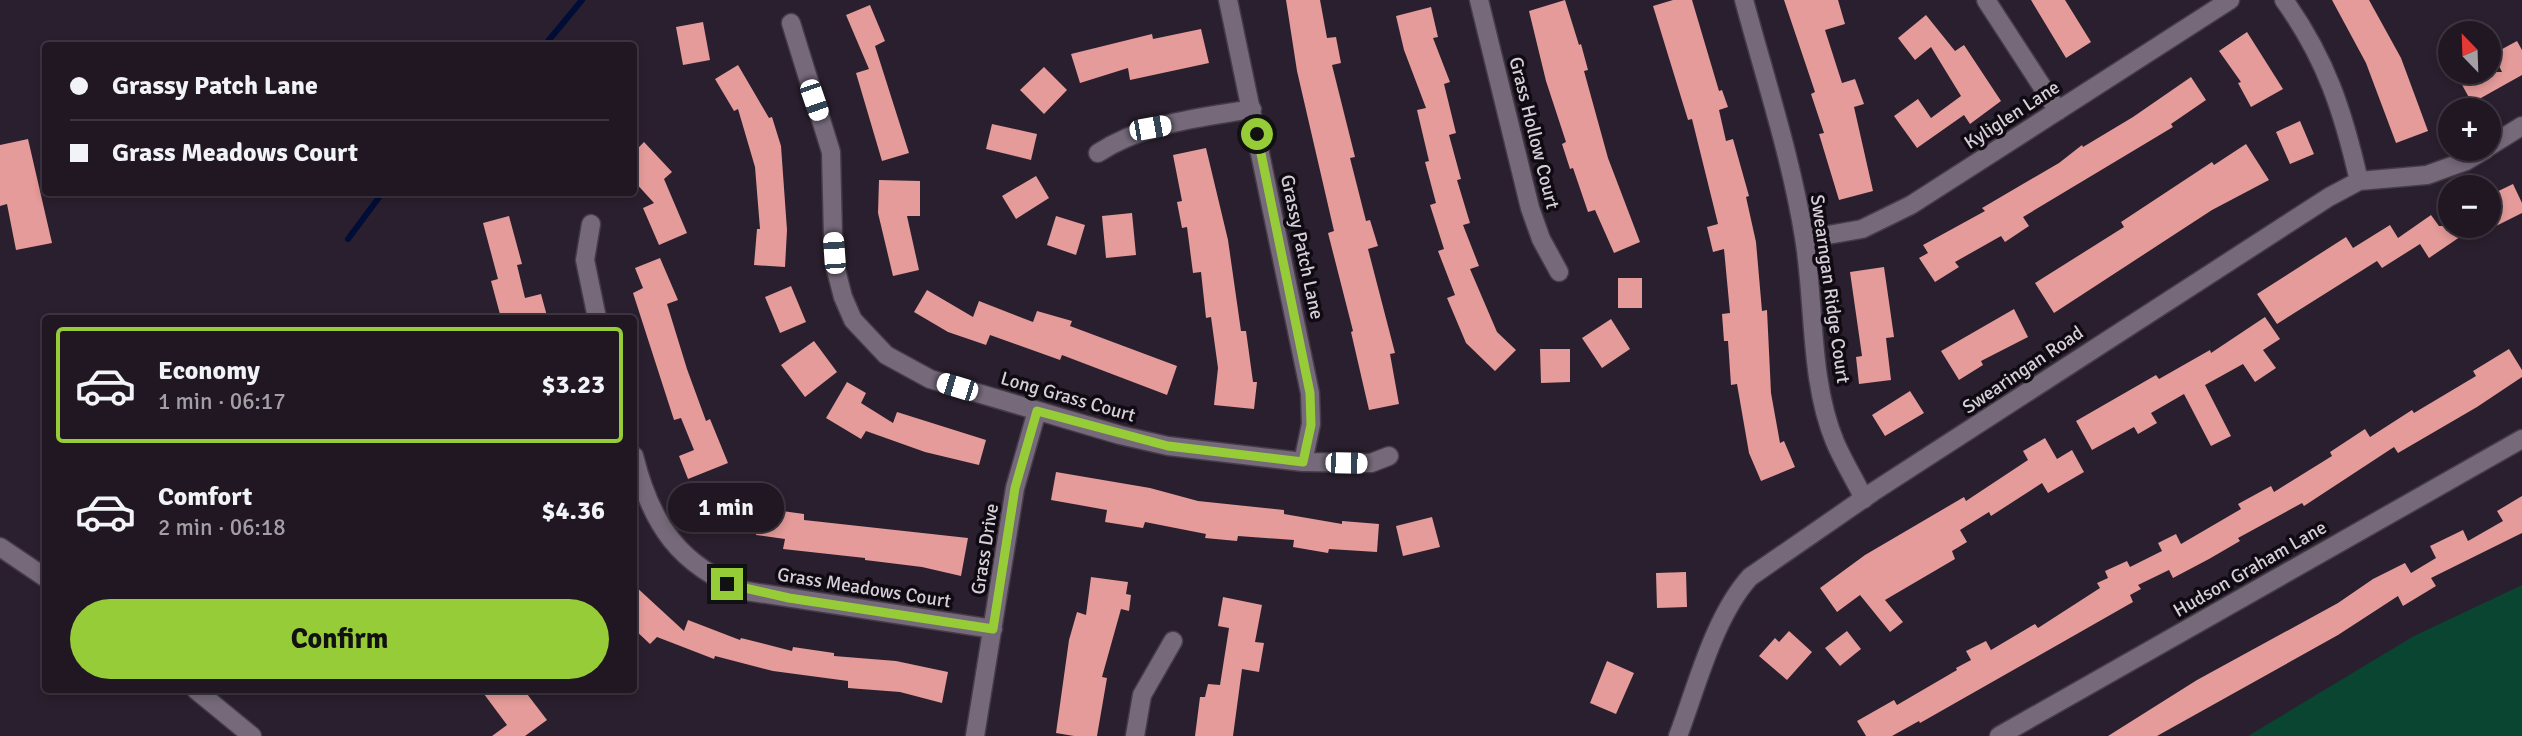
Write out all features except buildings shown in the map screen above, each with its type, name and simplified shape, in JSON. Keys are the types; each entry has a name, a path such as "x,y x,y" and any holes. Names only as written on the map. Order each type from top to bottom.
{"street":[{"name":"Grassy Patch Lane","path":"1228,0 1310,393 1311,425 1303,462"},
{"name":"Grass Hollow Court","path":"1479,0 1530,208 1541,239 1559,272"},
{"name":"Swearngan Ridge Court","path":"1744,0 1792,173 1805,239 1817,361 1825,404 1834,441 1864,499"},
{"path":"1986,0 2058,111"},
{"name":"Kyliglen Lane","path":"1805,239 1862,229 1911,205 2230,0"},
{"path":"2284,0 2309,35 2326,69 2342,109 2359,181"},
{"name":"Long Grass Court","path":"791,23 831,152 836,270 853,320 867,338 906,369 1037,411 1168,446 1303,462 1371,463 1389,456"},
{"path":"1098,153 1122,137 1150,128 1252,109"},
{"name":"Swearingan Road","path":"2501,139 2522,126"},
{"name":"Swearingan Road","path":"1678,736 1734,594 1750,577 2180,291 2329,197 2359,181 2427,175 2466,161"},
{"path":"591,225 585,260 596,315"},
{"name":"Grass Drive","path":"975,736 1015,488 1037,411"},
{"name":"Hudson Graham Lane","path":"1999,736 2522,439"},
{"name":"Grass Meadows Court","path":"637,466 649,505 664,532 688,560 719,580 757,593 993,629"},
{"path":"0,547 42,575"},
{"path":"1135,736 1142,695 1173,640"},
{"path":"200,693 252,736"}],"green space":[{"path":"2522,585 2522,736 2248,736 2414,636"}],"waterway":[{"path":"547,42 582,0"},
{"path":"348,239 380,196"}],"route":[{"path":"727,584 746,591 993,629 1015,488 1037,411 1168,446 1303,462 1311,425 1310,393 1257,134"}]}
